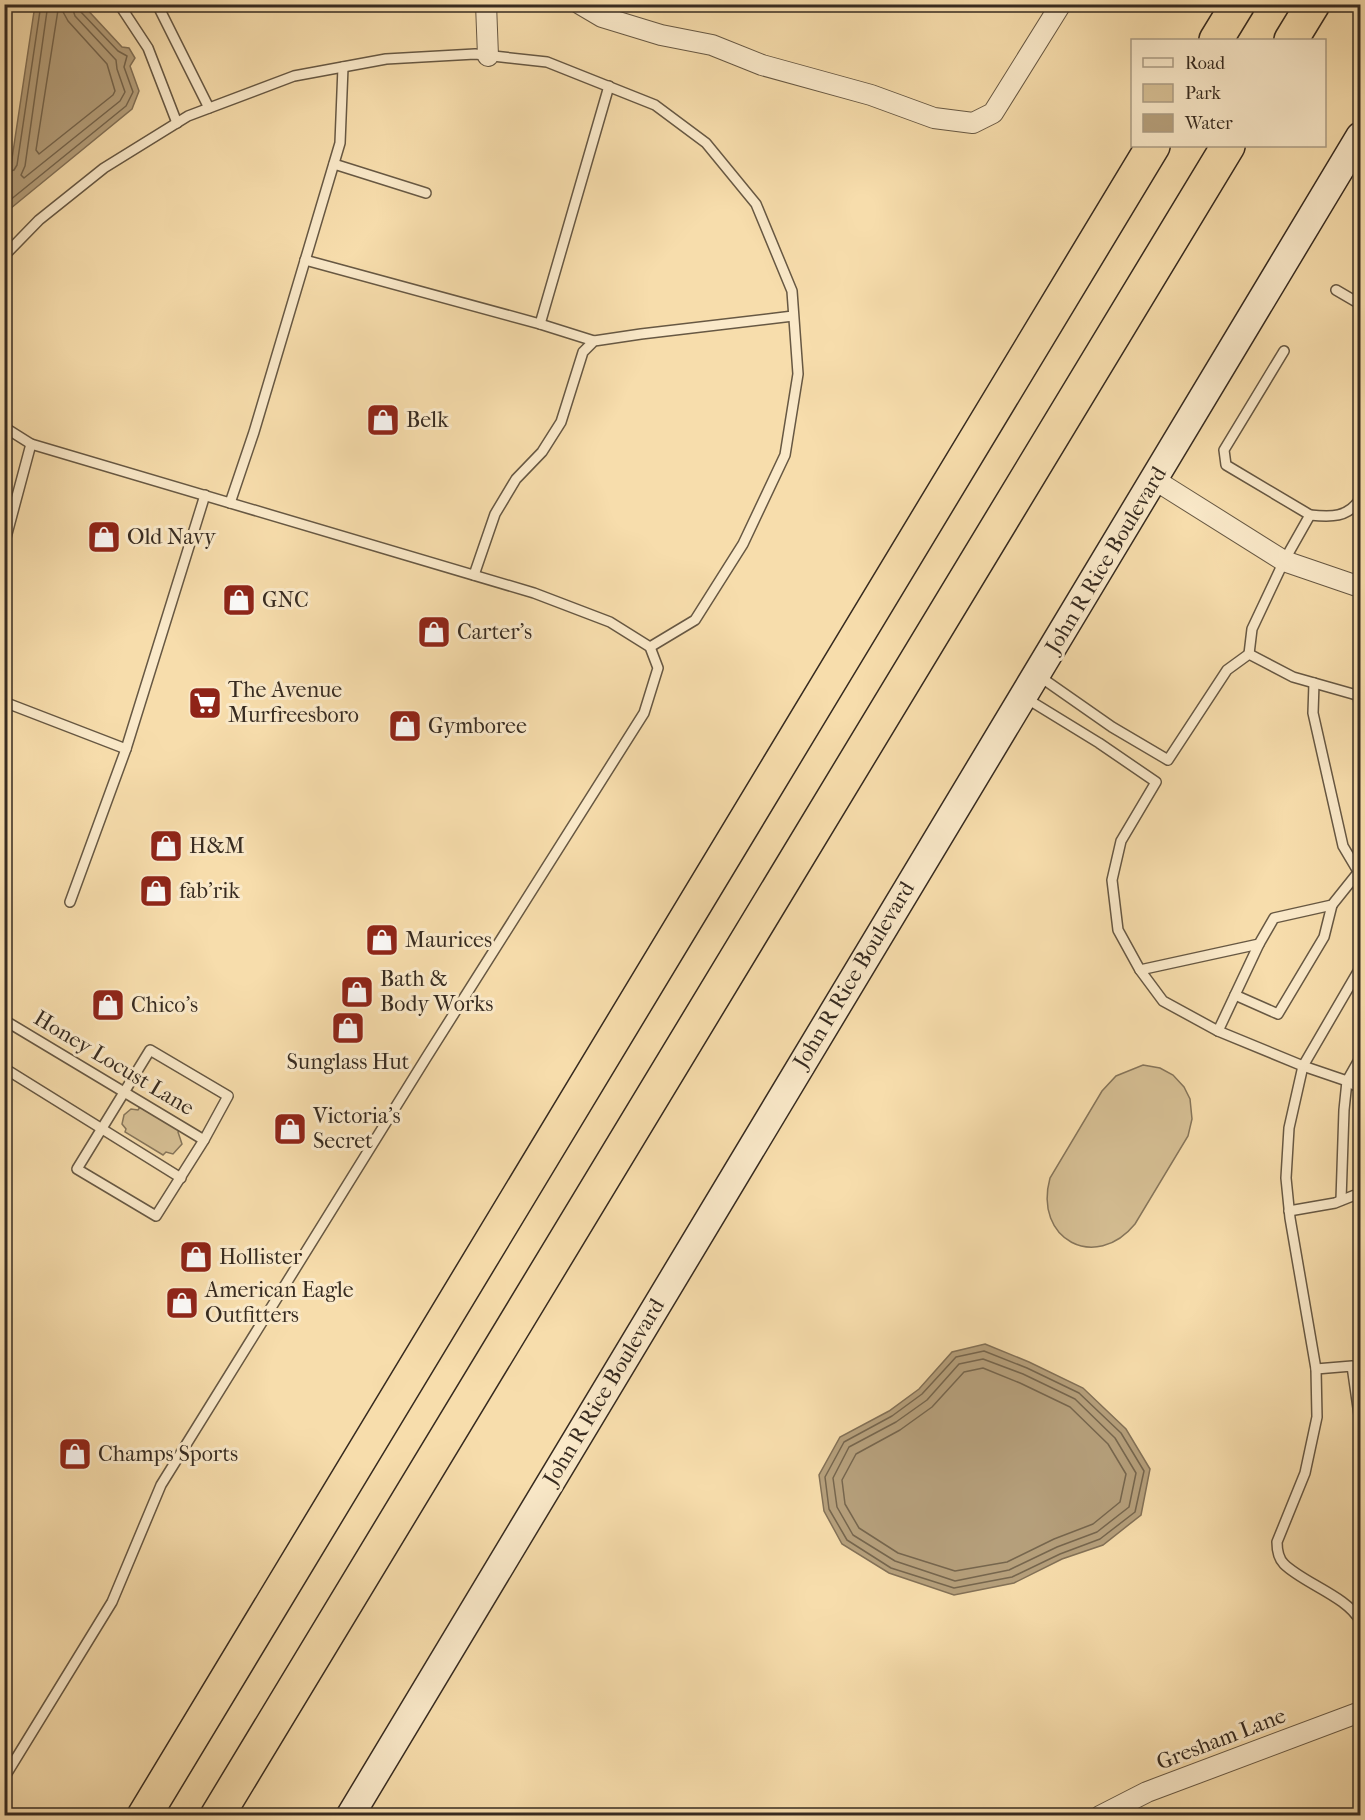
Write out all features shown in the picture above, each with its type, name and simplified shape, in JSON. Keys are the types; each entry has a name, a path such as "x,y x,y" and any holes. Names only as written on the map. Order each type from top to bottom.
{"highway":[{"path":"1217,39 1238,4"},
{"path":"1292,39 1313,4"},
{"path":"144,1815 1152,147"},
{"path":"217,1815 1227,147"}],"street":[{"path":"486,4 488,56"},
{"path":"580,4 602,17 661,35 712,45 762,64 871,95 934,118 973,123 993,113 1061,4"},
{"name":"John R Rice Boulevard","path":"350,1815 1360,136"},
{"path":"1155,480 1284,561 1360,587"},
{"name":"Gresham Lane","path":"1100,1815 1147,1792 1360,1712"}],"lane":[{"path":"119,4 148,48 177,123"},
{"path":"157,4 209,108"},
{"path":"4,256 39,220 104,168 188,116 294,76 386,60 475,54 547,62 655,105 706,143 756,204 792,291 798,374 785,455 743,544 695,620 650,647"},
{"path":"230,503 254,432 340,143 343,67"},
{"path":"540,324 609,86"},
{"path":"334,164 426,193"},
{"path":"305,260 594,341 633,334 793,316"},
{"path":"1336,290 1360,304"},
{"path":"474,575 495,514 516,479 542,452 561,422 583,352 594,341"},
{"path":"1284,351 1224,450 1227,465 1310,515 1331,517 1342,514 1354,509 1360,499"},
{"path":"4,427 31,444 534,592 610,622 650,647 658,668 644,713 426,1058 161,1485 112,1602 4,1778"},
{"path":"4,545 31,444"},
{"path":"70,902 126,749 205,495"},
{"path":"1029,685 1168,760 1227,670 1249,654 1252,629 1284,561 1310,515"},
{"path":"1249,654 1293,677 1359,696 1360,709"},
{"path":"1235,995 1278,1014 1324,937 1332,905 1360,871 1343,846 1313,713 1314,683"},
{"path":"1029,685 1099,743 1156,782 1120,841 1112,880 1118,930 1140,970 1163,1001 1218,1032 1360,1088"},
{"path":"4,702 126,749"},
{"path":"1218,1032 1259,944 1274,918 1332,905"},
{"path":"1140,970 1259,944"},
{"path":"1360,968 1304,1066 1289,1128 1286,1178 1289,1211 1316,1369 1317,1417 1305,1473 1277,1542 1277,1550 1284,1564 1346,1606 1360,1620"},
{"name":"Honey Locust Lane","path":"4,1020 204,1140"},
{"path":"150,1050 228,1096 204,1140 156,1216 77,1169 101,1129 150,1050"},
{"path":"1341,1200 1347,1081 1360,1058"},
{"path":"4,1068 181,1178"},
{"path":"1289,1211 1341,1200 1360,1193"},
{"path":"1316,1369 1356,1365 1360,1422"}],"green space":[{"path":"1143,1065 1160,1068 1173,1075 1184,1087 1190,1099 1192,1119 1188,1136 1135,1224 1119,1238 1103,1246 1086,1247 1072,1242 1059,1232 1051,1218 1047,1200 1050,1178 1102,1091 1116,1076"},
{"path":"140,1107 179,1130 182,1144 173,1154 166,1152 163,1155 125,1132 126,1129 122,1124 124,1115 131,1109 138,1110"}],"water":[{"path":"35,5 83,5 122,47 129,48 135,58 130,66 139,91 132,109 5,213 5,168 11,165"},
{"path":"985,1344 1083,1388 1126,1429 1150,1469 1141,1515 1103,1545 1062,1559 1014,1583 954,1595 889,1573 842,1544 824,1511 819,1475 840,1437 889,1411 919,1389 952,1352"}],"place":[{"name":"Belk","path":"383,420"},
{"name":"Old Navy","path":"104,537"},
{"name":"GNC","path":"239,600"},
{"name":"Carter's","path":"434,632"},
{"name":"The Avenue Murfreesboro","path":"205,703"},
{"name":"Gymboree","path":"405,726"},
{"name":"H&M","path":"166,846"},
{"name":"fab'rik","path":"156,891"},
{"name":"Maurices","path":"382,940"},
{"name":"Bath & Body Works","path":"357,992"},
{"name":"Chico's","path":"108,1005"},
{"name":"Sunglass Hut","path":"348,1028"},
{"name":"Victoria's Secret","path":"290,1129"},
{"name":"Hollister","path":"196,1257"},
{"name":"American Eagle Outfitters","path":"182,1303"},
{"name":"Champs Sports","path":"75,1454"}]}
